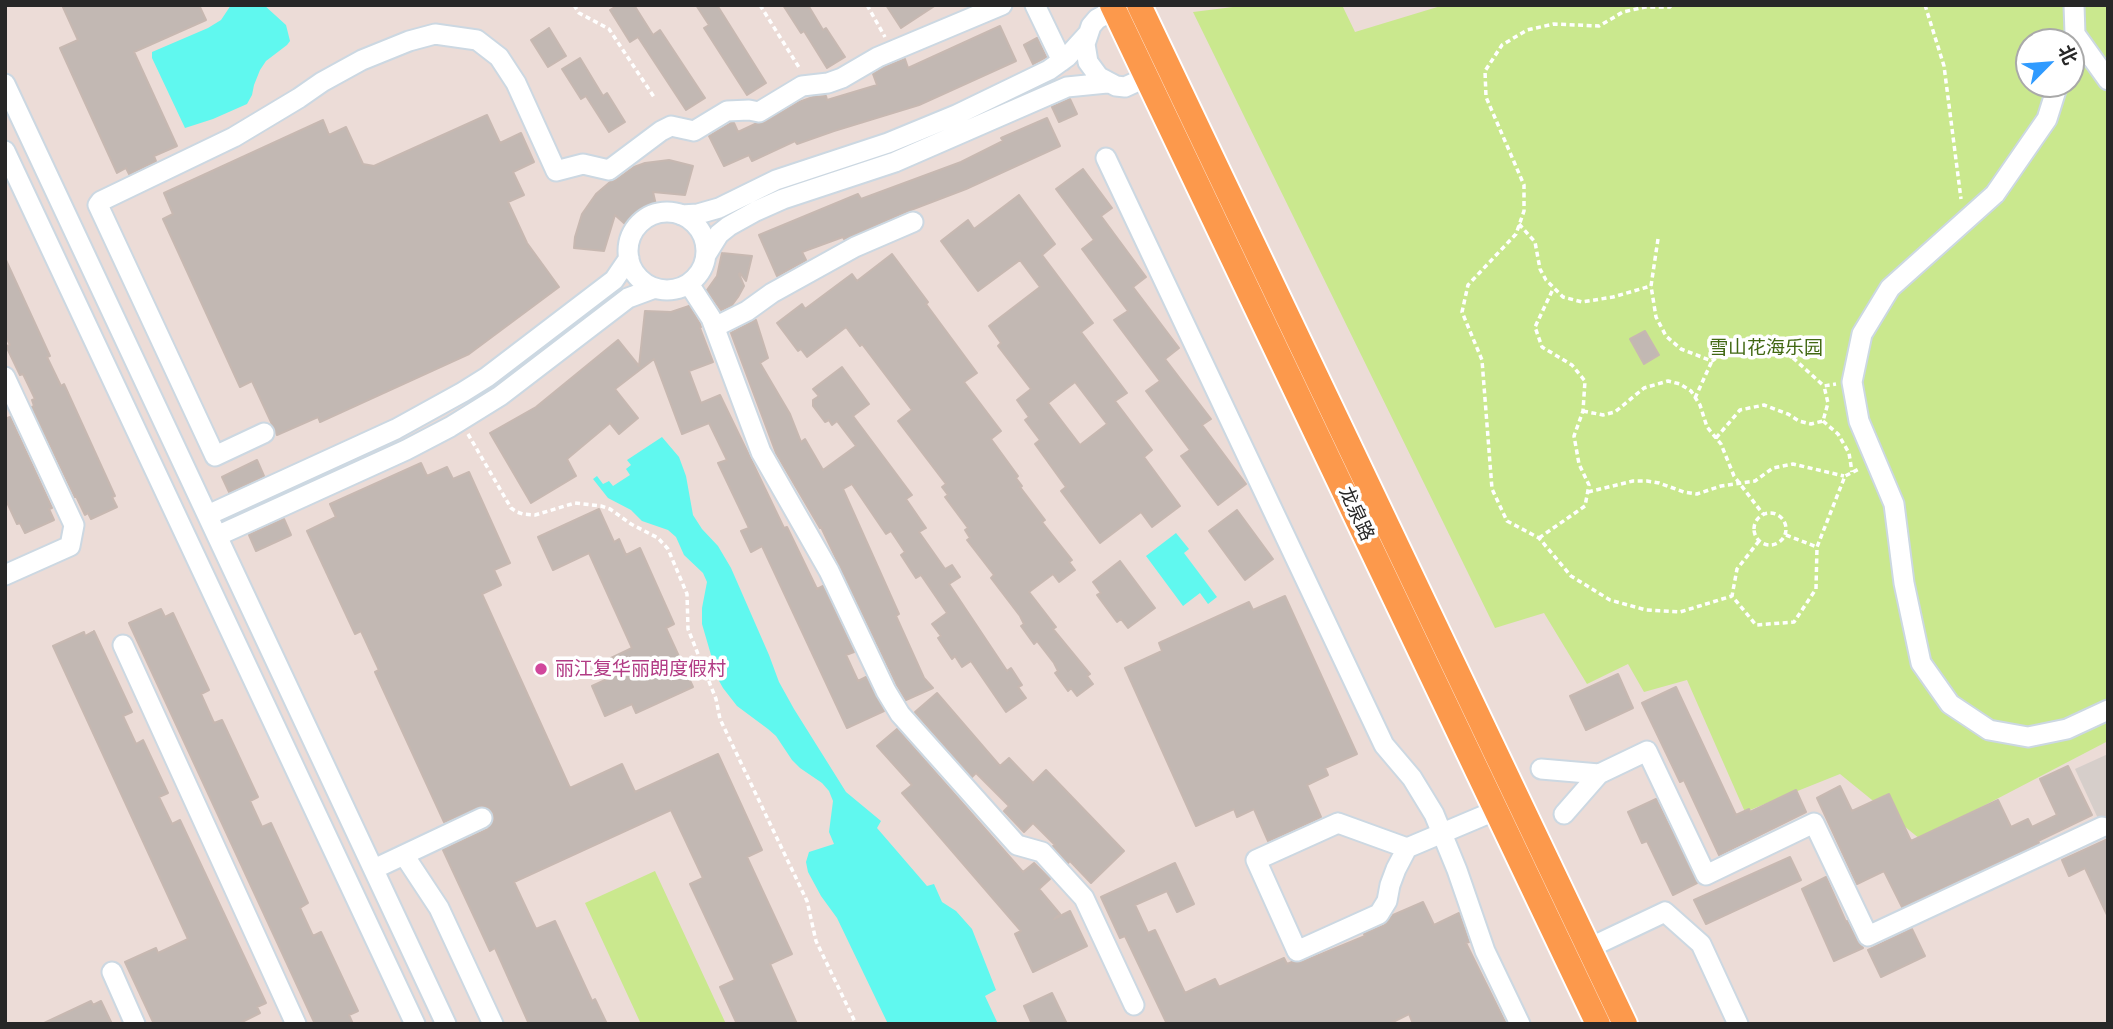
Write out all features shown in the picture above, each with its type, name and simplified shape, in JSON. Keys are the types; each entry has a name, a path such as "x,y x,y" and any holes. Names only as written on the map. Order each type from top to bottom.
{"main road":[{"name":"龙泉路","path":"1139,5 1625,1024"},
{"name":"龙泉路","path":"1113,8 1598,1024"}],"street":[{"path":"264,433 215,456 97,205 102,201 234,137 342,70 383,50 435,34 477,40 499,57 516,83 556,171 583,164 609,170 671,126 694,131 727,111 759,111 802,86 828,83 842,78 878,57 1002,5"},
{"path":"1035,5 1062,61"},
{"path":"2073,28 2074,5"},
{"path":"655,288 638,277 629,258 631,238 643,221 661,213 698,214 719,208 776,180 888,143 979,104 1062,61 1097,19 1113,8"},
{"path":"1087,34 1088,62 1099,78 1125,88 1147,77"},
{"path":"2085,54 2108,80"},
{"path":"217,536 406,450 460,421 500,396 628,299 655,288 675,289 689,284 699,273 711,244 729,226 756,211 783,199 895,162 1067,87 1107,83"},
{"path":"5,84 446,1024"},
{"path":"2054,98 2047,119 1995,194 1890,288 1862,334 1852,382 1859,421 1894,504 1904,583 1921,663 1950,704 1989,730 2028,737 2067,729 2108,710"},
{"path":"5,151 415,1024"},
{"path":"1107,159 1384,746 1418,787 1442,833 1462,881 1485,951 1520,1024"},
{"path":"681,215 698,228 703,236 706,255"},
{"path":"715,327 747,312 772,293 855,247 913,222"},
{"path":"208,515 396,429 463,392 487,377 614,280 629,258"},
{"path":"689,284 715,327 761,452 829,571 886,691 900,714 1017,845 1042,852 1084,898 1135,1005"},
{"path":"121,330 150,317"},
{"path":"5,377 74,525 69,545 5,575"},
{"path":"123,645 296,1024"},
{"path":"1564,814 1599,774 1647,751 1706,875 1814,823 1868,936 2102,827"},
{"path":"1541,769 1599,774"},
{"path":"1407,848 1338,823 1256,860 1297,951 1379,914 1387,901 1396,869 1407,848 1497,810"},
{"path":"374,869 482,818"},
{"path":"404,855 439,908 493,1024"},
{"path":"1589,948 1665,912 1701,944 1738,1024"},
{"path":"112,972 135,1024"}],"path":[{"path":"574,5 579,13 609,29 654,97"},
{"path":"760,5 810,85"},
{"path":"867,5 893,51"},
{"path":"1671,5 1623,12 1599,26 1553,24 1527,30 1502,45 1485,71 1486,97 1524,185 1524,211 1516,234 1468,285 1462,312 1482,360 1492,489 1507,521 1539,538 1571,576 1610,600 1646,610 1680,612 1732,596"},
{"path":"1925,5 1944,65 1964,223"},
{"path":"1519,224 1535,242 1540,269 1553,289 1563,297 1582,302 1613,297 1651,286"},
{"path":"1658,239 1651,286 1656,317 1665,336 1681,349 1712,361"},
{"path":"1539,538 1585,506 1589,485 1579,464 1574,436 1583,411 1585,381 1572,365 1542,347 1535,327 1553,289"},
{"path":"1695,398 1712,361 1734,345 1757,338 1782,348 1824,386 1828,403 1824,421"},
{"path":"1583,411 1603,415 1615,412 1644,388 1668,381 1680,384 1691,391 1700,405 1707,427 1721,444 1734,476 1763,514"},
{"path":"1824,386 1852,382"},
{"path":"1716,438 1740,410 1764,405 1799,421 1811,424 1824,421"},
{"path":"460,421 511,508 517,512 535,515 575,503 601,506 658,538 668,549 687,594 688,629 716,699 720,719 807,901 816,941 856,1024"},
{"path":"1824,421 1838,434 1849,453 1852,472"},
{"path":"1732,596 1756,625 1794,622 1816,589 1817,547 1845,476 1877,460"},
{"path":"1588,492 1633,481 1659,483 1697,494 1721,485 1755,481 1773,468 1793,464 1845,476"},
{"path":"1776,513 1785,522 1786,535 1777,544 1765,544 1759,541 1754,529 1755,523 1763,514 1776,513"},
{"path":"1786,535 1817,547"},
{"path":"1732,596 1737,569 1759,541"}],"green space":[{"name":"雪山花海乐园","path":"1249,5 1342,5 1355,32 1444,5 2108,5 2108,741 1920,839 1840,774 1745,812 1687,680 1644,692 1628,664 1587,684 1544,613 1495,628 1193,12"},
{"path":"655,871 726,1024 641,1024 585,903"}],"shaded area":[{"path":"2108,754 2108,840 2075,769"}],"water":[{"path":"231,5 264,5 286,25 290,41 266,61 247,104 185,128 152,58 152,52 208,28 221,20"},
{"path":"662,437 679,457 686,476 693,515 718,546 731,568 779,682 846,792 881,821 877,828 927,886 934,884 942,902 956,911 972,929 996,990 985,996 998,1024 888,1024 837,918 808,872 806,862 809,852 834,844 829,832 833,801 829,791 800,768 776,736 737,706 723,688 702,624 707,582 703,573 684,555 676,537 668,530 642,521 631,510 608,498 593,479 597,476 603,484 609,481 613,486 630,475 626,469 631,465 627,460"},
{"path":"1176,533 1189,549 1184,553 1217,597 1208,604 1200,593 1183,606 1146,556"}],"building":[{"path":"62,5 199,5 206,20 134,52 177,146 154,156 156,161 129,174 126,168 117,173 60,48 78,40"},
{"path":"618,5 634,5 653,35 660,30 705,98 686,110 638,37 630,42 610,10"},
{"path":"696,5 717,5 766,83 747,95 704,28 709,25"},
{"path":"783,5 808,5 823,30 826,28 845,57 827,68 804,31 801,33"},
{"path":"886,5 936,5 901,28"},
{"path":"1000,26 1016,61 919,105 797,144 795,141 752,161 749,155 724,166 709,136 731,123 734,123 738,132 765,122 813,97 826,96 827,100 877,85 873,74 883,68 905,59 908,68"},
{"path":"549,28 566,56 548,67 531,40"},
{"path":"1037,38 1046,57 1033,64 1024,45"},
{"path":"580,58 603,96 607,93 625,122 609,132 586,96 581,99 562,69"},
{"path":"1070,99 1077,114 1059,122 1052,107"},
{"path":"487,115 500,143 521,133 534,162 513,172 524,195 508,202 527,243 559,287 469,354 320,422 318,417 277,435 252,381 240,387 163,219 173,214 164,193 323,120 329,135 346,127 363,164 374,166"},
{"path":"1047,118 1060,146 966,189 844,239 843,237 802,252 806,260 777,276 759,235 858,194 861,199 961,162 1003,141 1001,138"},
{"path":"669,160 693,166 685,195 653,192 656,205 641,211 625,224 615,215 604,251 574,248 582,214 596,194 634,167"},
{"path":"1083,169 1112,208 1101,216 1146,277 1133,287 1179,348 1165,359 1211,419 1202,425 1246,484 1218,505 1181,456 1190,450 1146,391 1160,381 1114,320 1128,311 1082,249 1094,240 1056,189"},
{"path":"1019,195 1055,244 1042,255 1093,323 1081,332 1127,393 1115,401 1152,450 1144,457 1180,506 1152,527 1141,512 1100,543 1061,491 1066,487 1035,444 1040,440 1025,420 1029,417 1017,400 1031,389 998,346 1001,343 989,326 1040,287 1020,260 978,291 941,241 968,220 974,229","holes":["1075,382 1107,424 1080,445 1048,403"]},
{"path":"722,253 752,256 746,281 739,274 744,286 738,297 732,305 721,310 707,290 717,276"},
{"path":"892,254 977,373 964,382 1001,431 991,439 1018,476 1016,478 1022,486 1020,487 1045,520 1042,522 1072,560 1069,562 1075,570 1059,582 1053,574 1029,592 1056,627 1053,629 1090,674 1087,676 1093,684 1077,696 1071,688 1068,691 1055,673 1058,671 1054,663 1037,641 1034,644 1021,626 1024,624 1020,616 991,578 994,575 967,540 970,538 965,530 968,528 945,497 948,495 942,487 946,484 898,421 912,410 862,344 860,346 846,327 807,357 801,349 798,351 777,323 802,304 805,309 852,274 857,281"},
{"path":"5,258 50,356 47,357 61,386 64,384 115,496 112,497 117,507 91,519 88,513 85,515 75,497 32,407 32,400 35,399 6,346 10,345 5,335"},
{"path":"689,306 700,324 713,362 689,371 701,403 720,395 784,528 787,527 817,589 823,586 854,652 846,655 858,681 866,677 884,711 847,728 762,546 751,552 741,531 749,528 718,463 727,460 709,423 682,434 654,359 615,389 638,418 619,434 610,423 567,459 576,476 531,503 490,433 536,407 618,340 639,366 645,311 671,312"},
{"path":"756,320 768,358 760,363 790,414 801,442 805,439 823,470 856,446 837,421 832,425 829,420 825,422 813,406 813,400 819,396 813,389 842,367 869,404 853,416 912,495 906,499 926,528 919,532 945,569 952,565 960,577 949,584 1007,671 1011,668 1022,685 1018,687 1026,698 1006,712 971,661 962,667 955,656 952,659 932,624 947,613 921,575 916,578 901,555 905,552 891,531 886,534 852,484 843,489 899,614 896,616 924,678 933,688 906,700 821,527 776,453 731,333"},
{"path":"1645,331 1659,355 1644,364 1630,339"},
{"path":"10,417 52,508 49,509 54,520 25,533 20,523 17,524 5,498 5,419"},
{"path":"257,460 264,476 229,492 222,477"},
{"path":"421,463 427,476 447,467 453,479 469,472 510,563 494,570 501,585 482,594 570,788 622,764 635,792 718,754 762,850 747,857 792,954 770,964 797,1024 737,1024 720,987 735,980 690,884 703,878 671,810 514,882 536,929 555,921 592,1001 595,999 607,1024 529,1024 495,948 490,951 443,850 488,829 494,820 493,813 482,806 444,822 375,672 379,670 361,631 355,634 307,531 336,517 330,504"},
{"path":"599,509 614,542 619,539 626,555 640,548 674,624 666,628 693,687 636,713 632,704 605,716 592,686 618,674 611,658 632,648 589,553 553,570 538,537"},
{"path":"1237,510 1273,559 1245,580 1209,531"},
{"path":"284,519 291,535 256,551 249,535"},
{"path":"1120,561 1155,608 1128,628 1121,619 1117,622 1097,595 1101,593 1093,582"},
{"path":"1285,596 1357,754 1325,768 1328,775 1307,785 1321,817 1268,841 1254,809 1237,817 1234,809 1196,826 1125,668 1162,651 1159,643 1249,602 1253,610"},
{"path":"161,609 165,617 173,613 209,690 201,694 214,723 222,720 258,797 250,801 262,827 271,823 308,903 300,908 313,936 321,932 358,1011 349,1015 353,1024 315,1024 129,623"},
{"path":"94,631 132,712 123,716 136,744 143,740 168,793 159,797 172,824 180,820 266,1003 257,1007 260,1013 238,1024 154,1024 125,962 156,948 158,953 188,939 53,646 84,632 85,636"},
{"path":"1618,674 1633,708 1586,730 1570,696"},
{"path":"1676,687 1736,815 1749,809 1750,812 1796,790 1806,812 1719,855 1684,780 1680,782 1642,703"},
{"path":"937,693 1000,766 1009,758 1033,783 1046,770 1124,851 1091,883 1070,861 1068,863 1033,823 1024,832 1004,811 1009,806 976,773 972,777 915,712"},
{"path":"897,729 1023,872 1034,863 1050,879 1039,889 1060,914 1054,919 1070,911 1087,946 1033,972 1015,934 1021,931 902,793 912,785 877,746"},
{"path":"2068,766 2092,815 2038,841 2039,843 1902,907 1884,871 1857,884 1817,798 1840,786 1852,811 1889,794 1911,841 1998,800 2011,827 2028,819 2032,827 2057,815 2040,779"},
{"path":"1656,799 1697,883 1673,895 1647,841 1642,843 1628,812"},
{"path":"2108,839 2108,917 2085,868 2069,876 2062,860"},
{"path":"1790,857 1801,880 1706,924 1694,900"},
{"path":"1175,863 1194,904 1177,912 1167,891 1135,905 1148,933 1155,930 1185,993 1215,979 1219,987 1284,958 1287,964 1302,962 1365,936 1364,934 1385,925 1393,915 1423,902 1434,925 1459,913 1469,942 1466,943 1506,1024 1413,1024 1409,1014 1389,1024 1167,1024 1125,936 1120,938 1101,897"},
{"path":"1826,877 1846,922 1863,948 1834,961 1802,889"},
{"path":"1912,929 1925,956 1881,977 1868,950"},
{"path":"1052,993 1067,1024 1032,1024 1024,1006"},
{"path":"91,1001 93,1005 101,1001 112,1024 42,1024"}],"place":[{"name":"丽江复华丽朗度假村","path":"541,669"}]}
